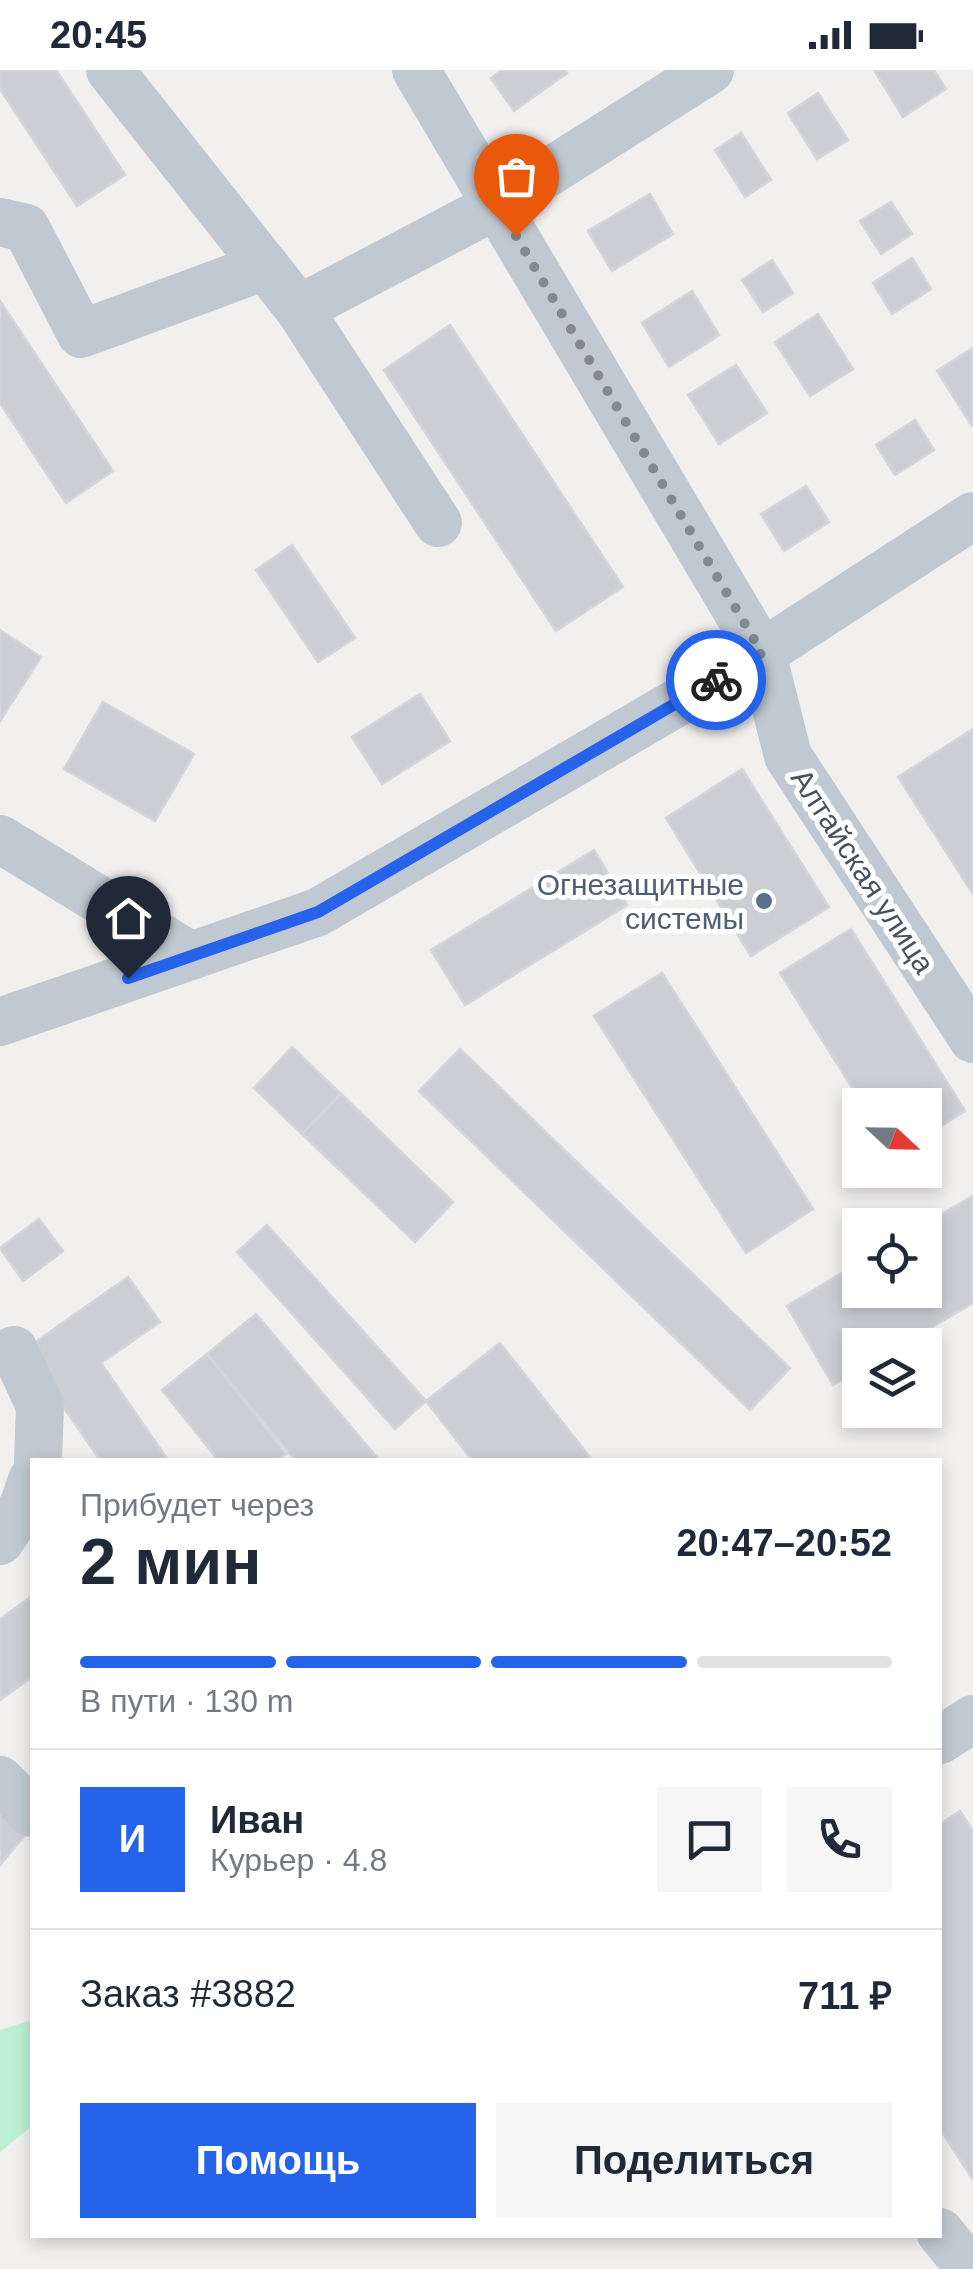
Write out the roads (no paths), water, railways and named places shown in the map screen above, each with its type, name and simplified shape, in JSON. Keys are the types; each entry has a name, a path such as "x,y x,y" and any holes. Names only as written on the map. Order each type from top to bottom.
{"street":[{"path":"110,70 298,309 438,523"},
{"name":"Алтайская улица","path":"416,70 762,653 788,756 973,1039"},
{"path":"298,309 497,204 710,70"},
{"path":"0,222 26,228 81,334 265,266"},
{"path":"0,1022 318,912 762,653 973,516"},
{"path":"0,839 192,956"},
{"path":"14,1350 40,1406 38,1458"},
{"path":"0,1540 23,1506 30,1486"},
{"path":"942,1739 973,1719"},
{"path":"0,1780 30,1811"}],"place":[{"name":"Огнезащитные системы","path":"764,901"}]}
